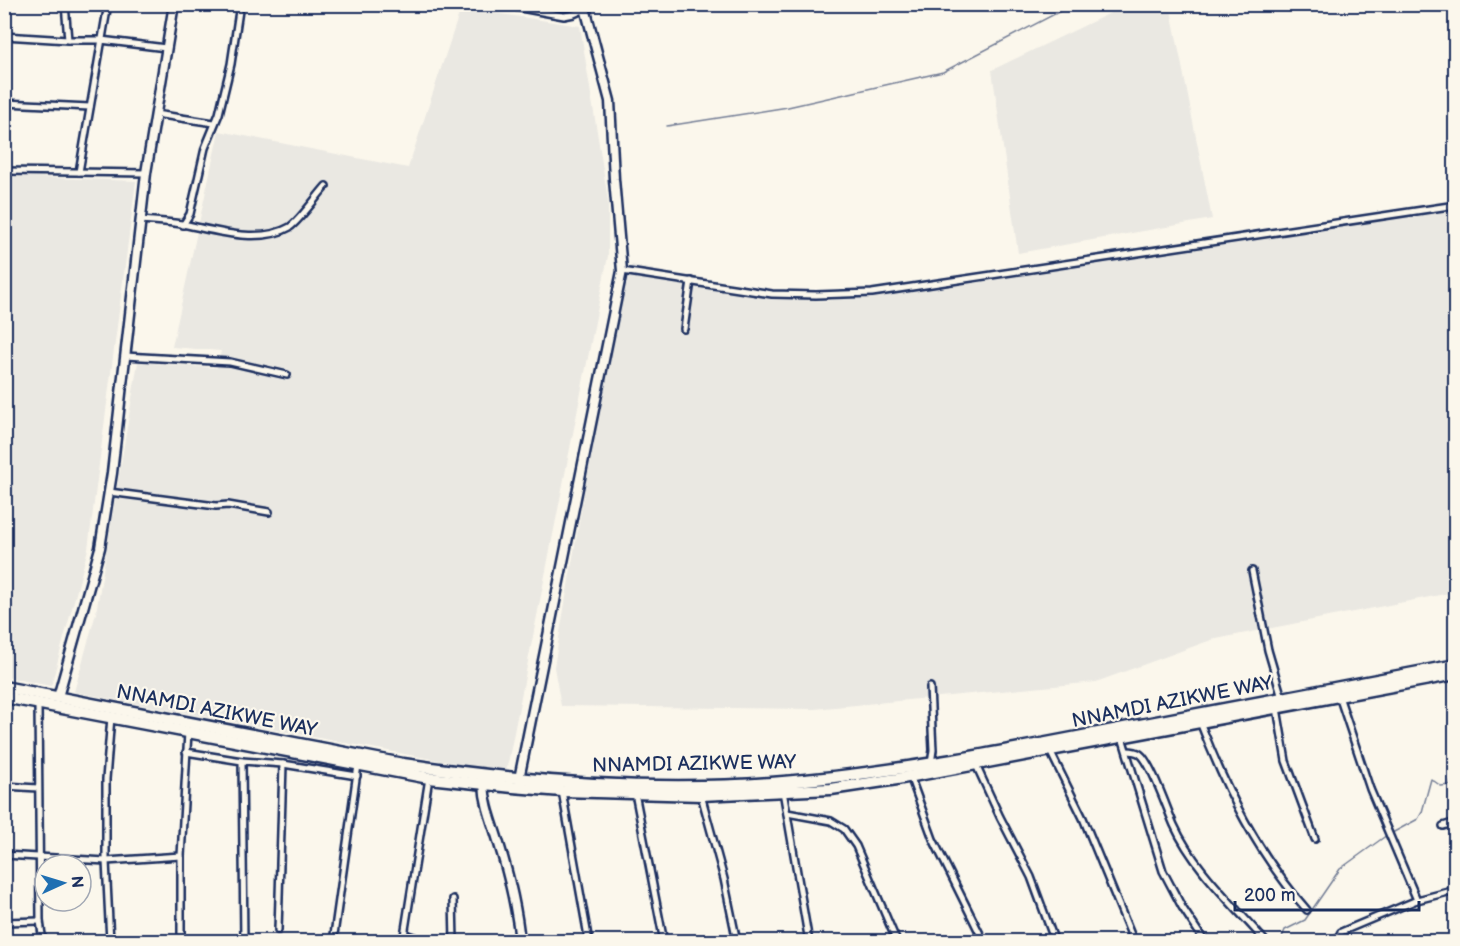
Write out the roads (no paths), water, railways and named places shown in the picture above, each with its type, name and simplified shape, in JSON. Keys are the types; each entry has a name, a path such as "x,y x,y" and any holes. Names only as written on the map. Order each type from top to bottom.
{"highway":[{"name":"NNAMDI AZIKWE WAY","path":"4,697 188,732 358,770 562,791 700,795 831,789 910,777 1200,722 1455,665"},
{"name":"NNAMDI AZIKWE WAY","path":"4,687 403,764 593,784 707,785 802,780 931,764 1455,675"}],"street":[{"path":"65,4 68,40"},
{"path":"79,172 108,4"},
{"path":"58,697 100,548 109,492 146,173 174,4"},
{"path":"183,225 190,214 205,148 219,114 231,64 240,4"},
{"path":"499,4 564,16 574,14 584,7 610,101 622,271 519,778"},
{"path":"4,36 101,40 166,48"},
{"path":"4,103 90,107"},
{"path":"155,114 214,123"},
{"path":"4,171 146,173"},
{"path":"140,220 183,225 228,235 259,235 279,231 293,225 326,186"},
{"path":"622,271 772,294 816,296 872,293 1455,205"},
{"path":"684,329 691,281"},
{"path":"125,356 230,362 286,375"},
{"path":"109,492 216,506 228,505 269,512"},
{"path":"1252,571 1280,703 1286,761 1315,839"},
{"path":"930,687 933,750 931,764"},
{"path":"1339,696 1370,789 1417,900"},
{"path":"38,703 39,853"},
{"path":"110,942 106,861 106,778 111,717"},
{"path":"1200,722 1220,773 1266,859 1307,909"},
{"path":"181,942 181,856 188,732"},
{"path":"1122,737 1163,871 1182,907 1205,942"},
{"path":"1050,751 1116,893 1134,942"},
{"path":"1126,751 1142,755 1189,854 1266,942"},
{"path":"186,752 242,760 358,770 333,942"},
{"path":"242,760 244,942"},
{"path":"278,930 283,764"},
{"path":"976,765 1031,877 1055,942"},
{"path":"910,777 933,839 984,942"},
{"path":"403,942 429,778"},
{"path":"484,784 487,808 499,843 516,910 520,942"},
{"path":"4,786 38,788"},
{"path":"562,791 588,942"},
{"path":"783,791 809,942"},
{"path":"635,793 664,942"},
{"path":"700,795 724,879 737,942"},
{"path":"787,813 831,822 844,829 856,846 897,942"},
{"path":"1443,826 1455,822"},
{"path":"4,855 33,857"},
{"path":"93,860 181,856"},
{"path":"1341,942 1339,936 1341,932 1417,900 1455,890"},
{"path":"453,899 454,942"},
{"path":"40,913 42,942"},
{"path":"4,922 40,921"},
{"path":"405,934 428,942"}],"waterway":[{"path":"667,126 788,107 943,72 1074,4"},
{"path":"1392,833 1418,819 1431,779 1441,786 1450,785 1456,770"},
{"path":"1280,942 1285,930 1305,920 1340,869 1387,835"}]}
